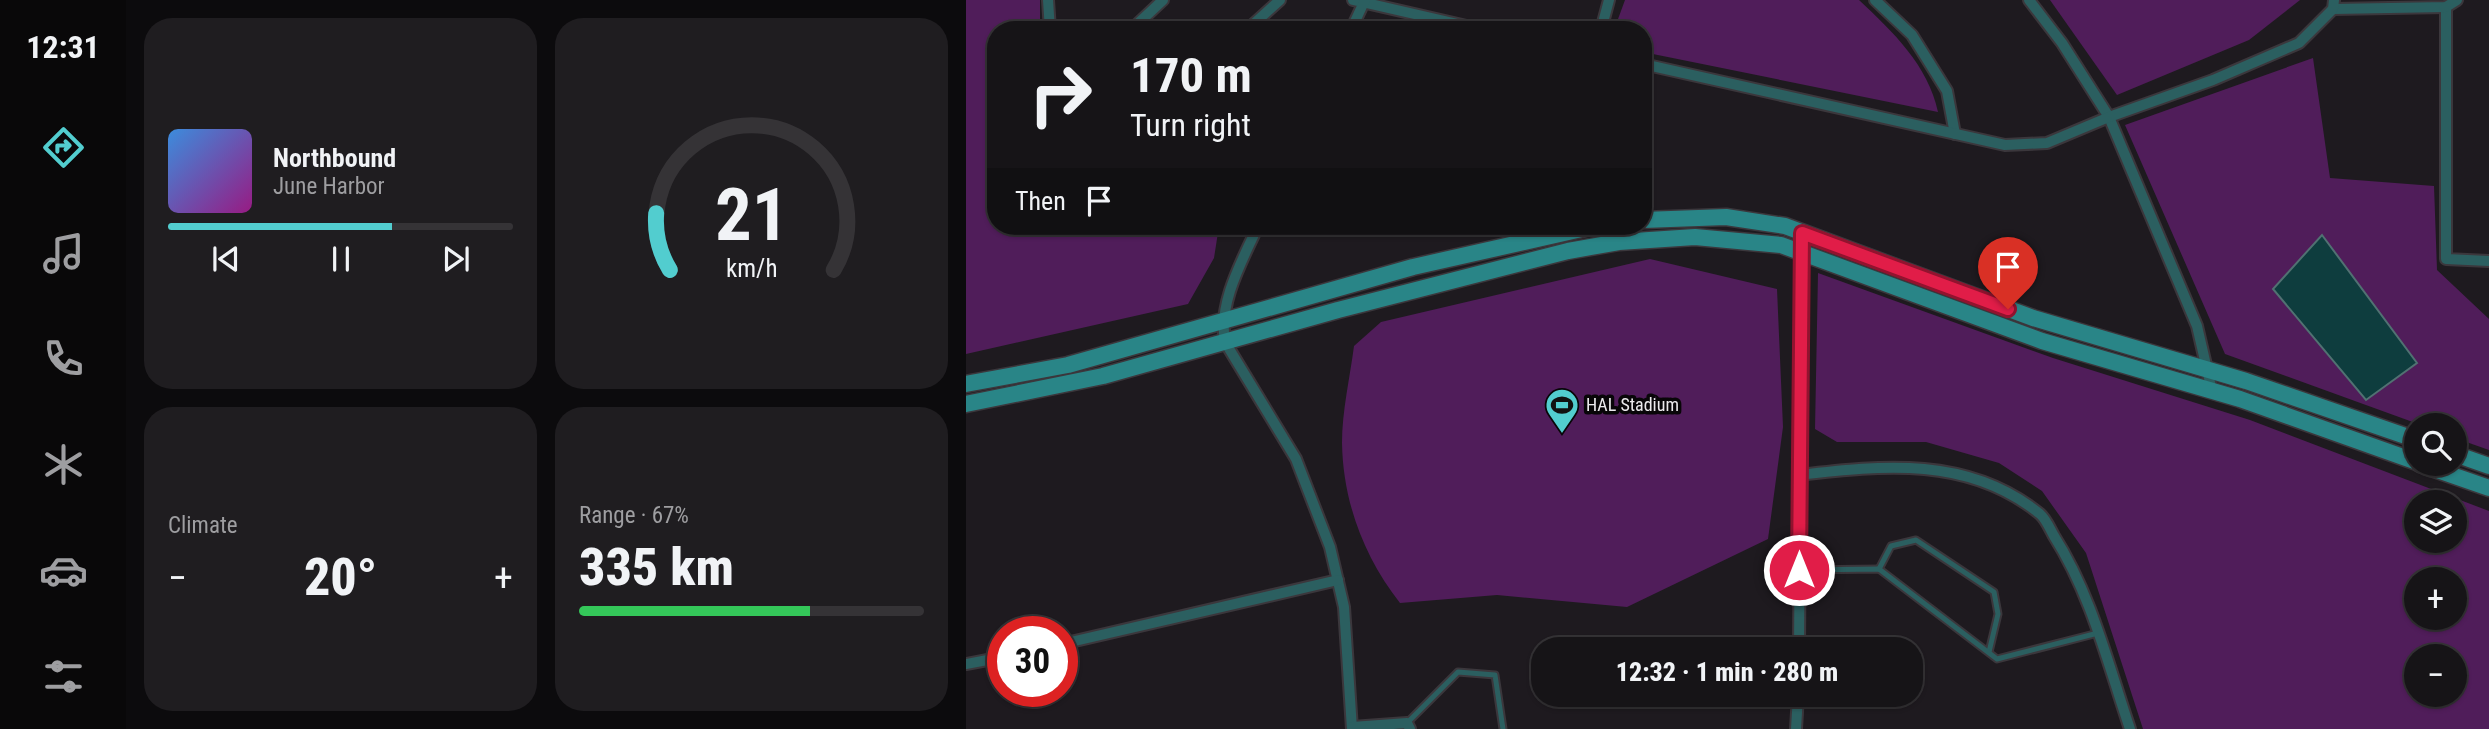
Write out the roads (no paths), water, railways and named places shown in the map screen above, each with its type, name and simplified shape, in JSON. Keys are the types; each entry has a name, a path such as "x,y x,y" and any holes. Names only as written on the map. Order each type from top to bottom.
{"street":[{"path":"1048,0 1049,21"},
{"path":"1141,21 1163,0"},
{"path":"1257,21 1280,0"},
{"path":"1603,21 1609,0"},
{"path":"1875,0 1912,35 1947,90 1955,134"},
{"path":"2029,0 2062,43 2109,117 2159,230 2197,326 2212,391"},
{"path":"1652,66 2005,145 2048,143 2109,117 2213,80 2299,43 2334,4 2446,7 2457,0"},
{"path":"1354,21 1360,1 1446,21"},
{"path":"2446,7 2446,259 2489,261"},
{"path":"1652,220 1726,217 1785,226 2033,318 2209,370 2404,436"},
{"path":"1798,637 1802,233"},
{"path":"1254,235 1221,321 1225,342 1296,459 1330,547 1344,607 1352,728 1408,726"},
{"path":"966,384 1068,365 1413,267 1555,235"},
{"path":"966,404 1104,376 1568,251 1619,242 1695,237 1781,245 2042,341 2212,391 2404,458"},
{"path":"2467,458 2489,466"},
{"path":"1800,475 1878,466 1942,469 1988,484 2041,515 2077,571 2130,729"},
{"path":"2455,476 2489,488"},
{"path":"1078,640 1338,580"},
{"path":"966,664 987,659"},
{"path":"1796,729 1797,707"}],"lane":[{"path":"1879,569 1891,546 1916,540 1994,592 1998,614 1989,652"},
{"path":"1799,570 1879,569 1997,659 2098,633"},
{"path":"1408,726 1458,673 1495,675 1503,729"}],"water":[{"path":"2322,235 2417,363 2366,400 2273,289"}],"place":[{"name":"HAL Stadium","path":"1562,435"}]}
